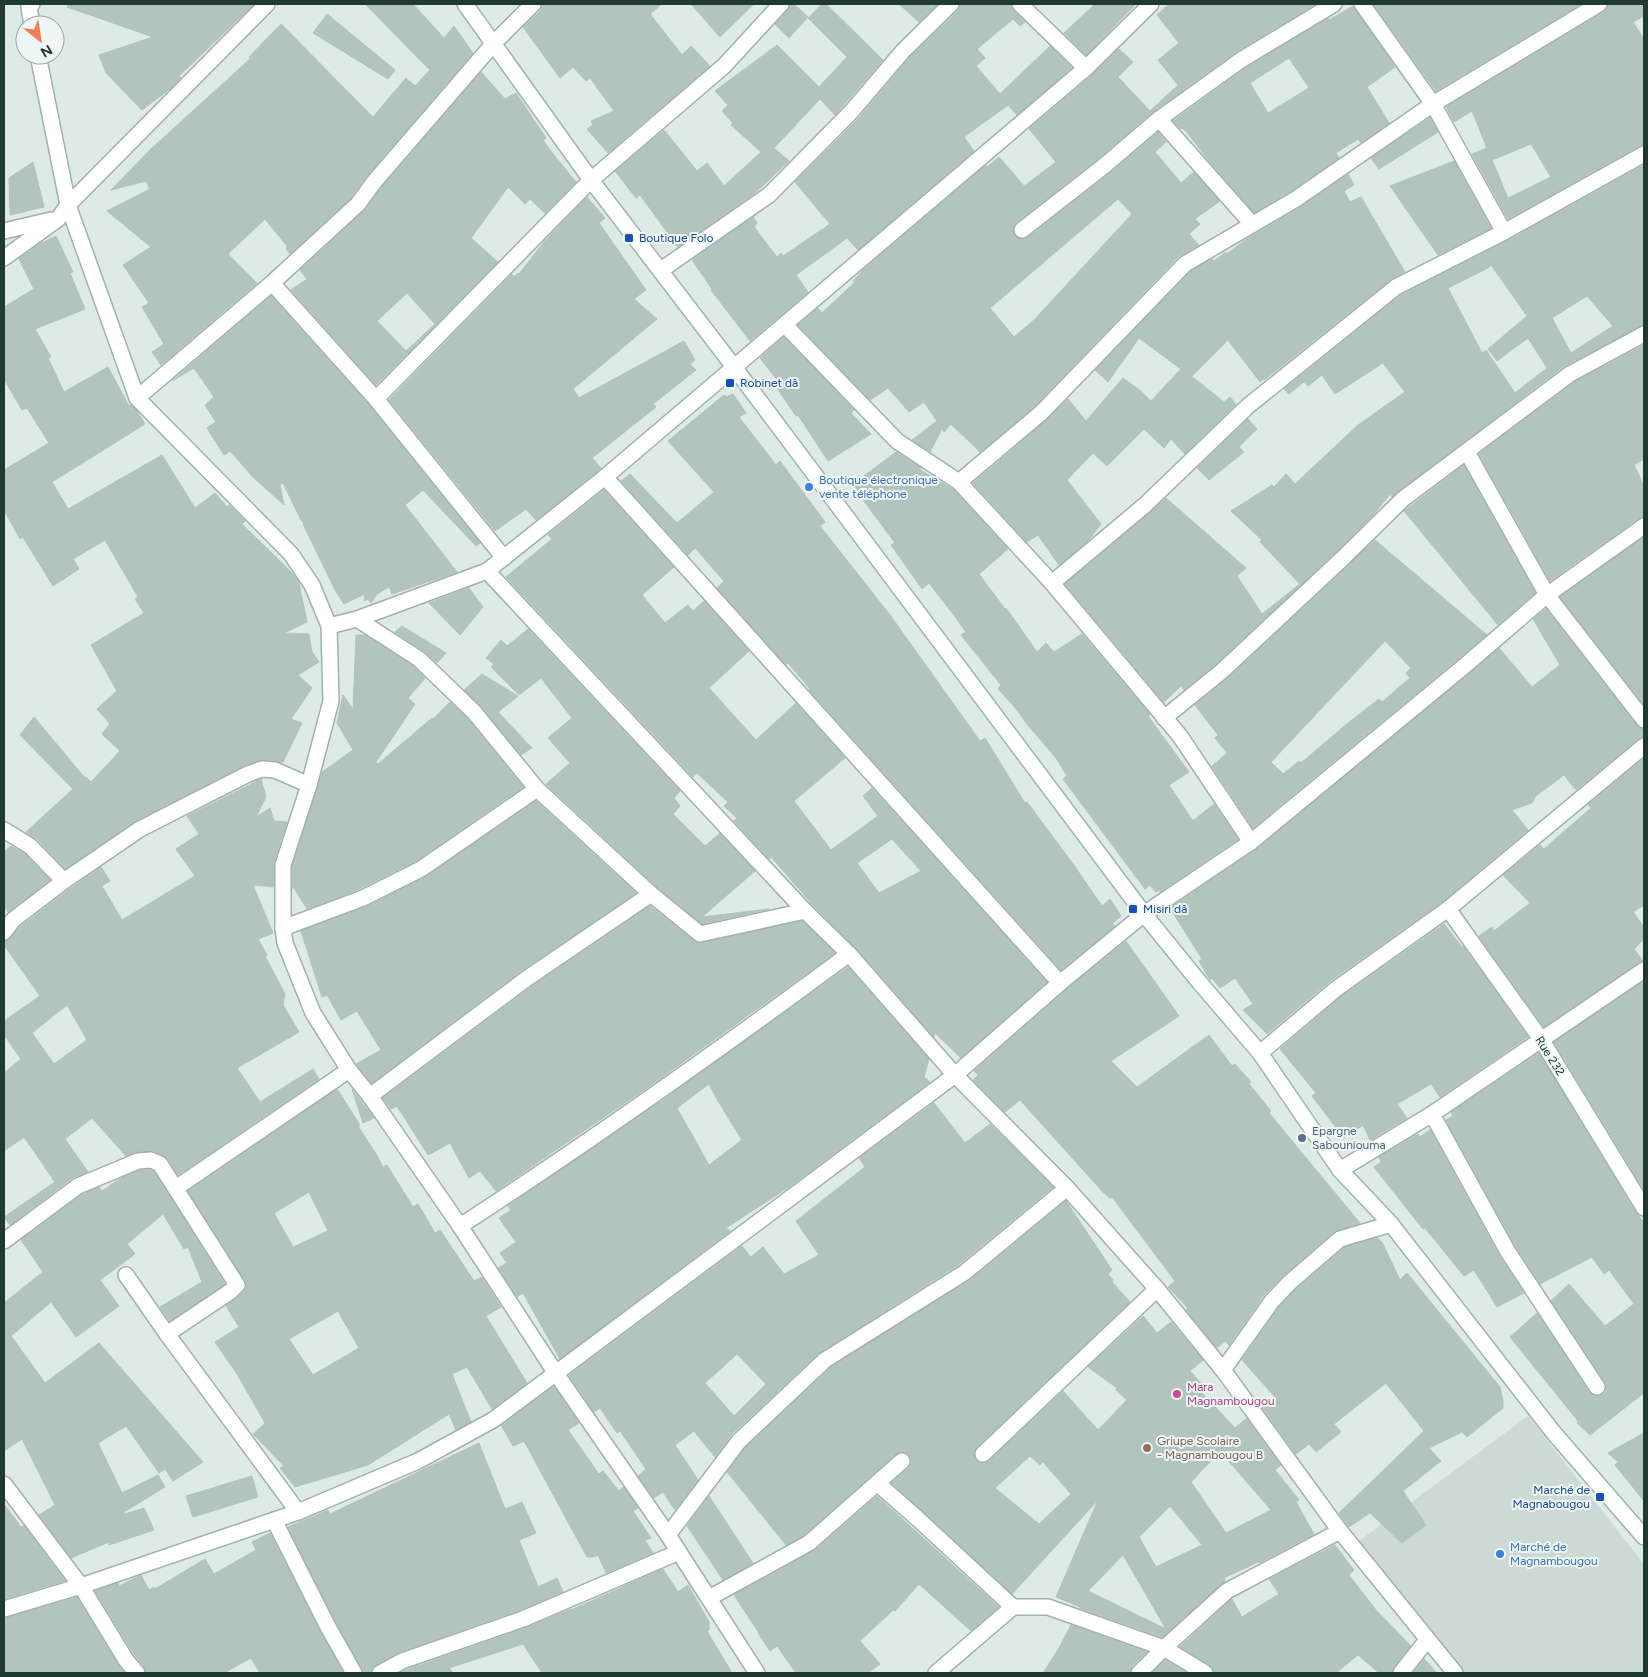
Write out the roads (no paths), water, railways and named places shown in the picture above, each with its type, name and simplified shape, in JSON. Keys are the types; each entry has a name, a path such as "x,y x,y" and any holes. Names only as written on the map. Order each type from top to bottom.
{"street":[{"path":"4,258 58,218 68,205 267,4"},
{"path":"466,4 591,180 661,270 1144,914 1260,1053 1340,1170 1391,1224 1553,1432 1644,1537"},
{"path":"137,398 272,283 358,204 374,182 494,43 533,4"},
{"path":"376,399 591,180 724,66 781,4"},
{"path":"661,270 769,195 852,112 903,51 950,4"},
{"path":"1020,4 1086,68"},
{"path":"329,626 357,619 487,571 605,477 1086,68 1151,4"},
{"path":"1022,230 1104,166 1159,119 1241,60 1334,4"},
{"path":"1362,4 1433,104 1504,232"},
{"path":"959,482 1042,413 1185,264 1296,199 1433,104 1599,4"},
{"path":"40,65 68,205 137,398 291,554 312,585 329,626 331,701 309,785 283,865 283,928 285,942 313,1012 349,1070 370,1096 460,1226 555,1372 668,1534 757,1673"},
{"path":"1159,119 1252,224"},
{"path":"1052,583 1145,505 1248,406 1396,287 1504,232 1644,154"},
{"path":"4,231 58,218"},
{"path":"272,283 376,399 504,558"},
{"path":"785,325 897,441 959,482 1052,583 1180,736 1251,842"},
{"path":"1164,718 1222,671 1404,499 1570,374 1644,334"},
{"path":"1467,452 1547,595 1644,720"},
{"path":"605,477 1060,983"},
{"path":"4,1608 81,1586 298,1512 418,1461 492,1420 955,1075 1060,983 1144,914 1251,842 1462,668 1547,595 1644,526"},
{"path":"487,571 805,911 849,954 955,1075 1067,1188 1157,1289 1223,1370 1340,1531 1455,1673"},
{"path":"357,619 419,659 474,712 537,789 651,894 700,934 805,911"},
{"path":"1260,1053 1336,989 1448,908 1644,746"},
{"path":"4,932 13,920 64,882 140,830 262,769 275,770 309,785"},
{"path":"283,928 362,898 421,869 537,789"},
{"path":"4,830 30,846 64,882"},
{"path":"370,1096 526,980 651,894"},
{"name":"Rue 232","path":"1448,908 1541,1039 1643,1203"},
{"path":"460,1226 554,1165 742,1033 849,954"},
{"path":"1340,1170 1432,1114 1644,970"},
{"path":"176,1188 349,1070"},
{"path":"1432,1114 1508,1252 1597,1387"},
{"path":"4,1241 78,1186 138,1160 150,1160 160,1164 237,1285 167,1334"},
{"path":"668,1534 739,1441 826,1360 964,1273 1067,1188"},
{"path":"1223,1370 1272,1301 1288,1283 1340,1239 1391,1224"},
{"path":"126,1275 298,1512"},
{"path":"983,1454 1157,1289"},
{"path":"708,1598 809,1543 902,1461"},
{"path":"877,1483 918,1518 1013,1607"},
{"path":"4,1484 81,1586 126,1660 137,1673"},
{"path":"274,1520 354,1673"},
{"path":"1139,1673 1228,1591 1340,1531"},
{"path":"380,1673 402,1661 522,1619 679,1552"},
{"path":"936,1673 1013,1607 1048,1607 1164,1648 1205,1673"},
{"path":"1401,1673 1427,1640"}],"place":[{"name":"Boutique Folo","path":"629,238"},
{"name":"Robinet dâ","path":"730,383"},
{"name":"Boutique électronique vente téléphone","path":"809,487"},
{"name":"Misiri dâ","path":"1133,909"},
{"name":"Epargne Sabouniouma","path":"1302,1138"},
{"name":"Mara Magnambougou","path":"1177,1394"},
{"name":"Griupe Scolaire - Magnambougou B","path":"1147,1448"},
{"name":"Marché de Magnabougou","path":"1600,1497"},
{"name":"Marché de Magnambougou","path":"1500,1554"}]}
